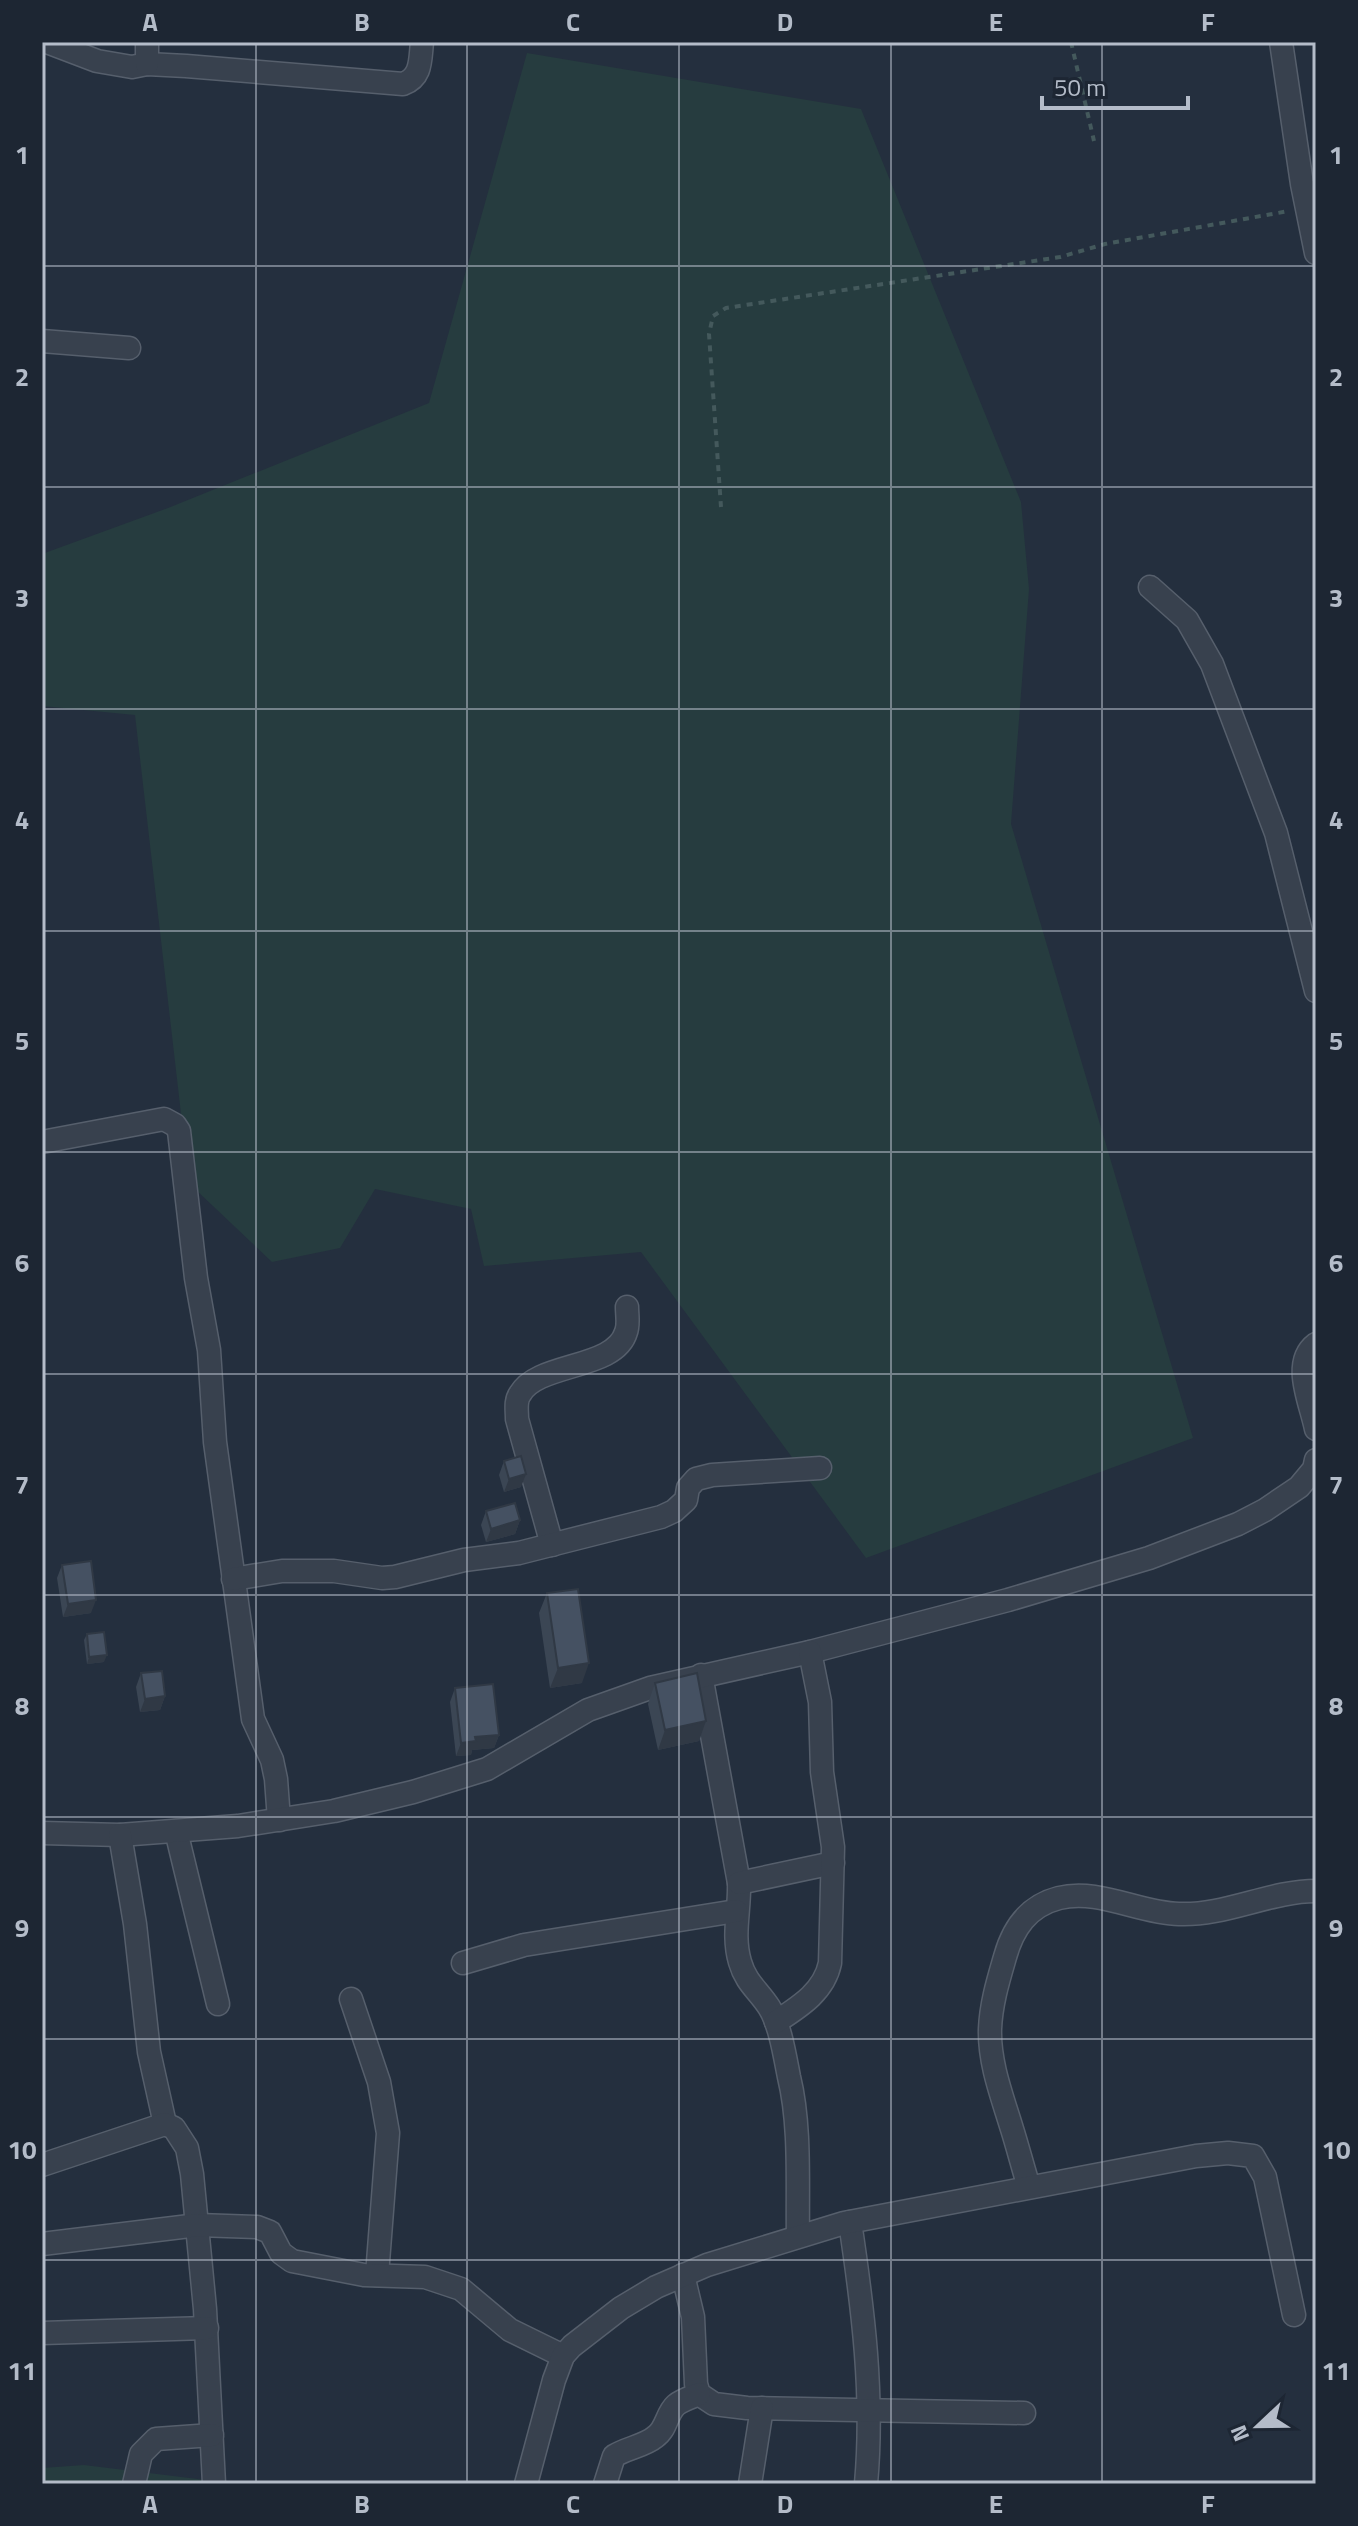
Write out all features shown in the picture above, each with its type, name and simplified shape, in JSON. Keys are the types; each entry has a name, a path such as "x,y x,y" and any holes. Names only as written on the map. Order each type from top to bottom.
{"street":[{"path":"47,42 97,61 132,67 147,53 403,84 418,73 422,42"},
{"path":"1281,42 1316,253"},
{"path":"42,341 129,348"},
{"path":"1150,587 1187,620 1212,664 1276,833 1316,991"},
{"path":"42,1142 164,1119 179,1131 196,1278 209,1350 215,1442 253,1719 272,1760 279,1820"},
{"path":"552,1545 517,1419 516,1405 520,1393 531,1383 603,1355 620,1344 627,1331 627,1307"},
{"path":"1316,1344 1303,1359 1304,1378 1316,1429"},
{"path":"42,1833 120,1835 279,1820 334,1811 402,1794 487,1769 588,1710 650,1688 810,1652 1008,1600 1168,1551 1265,1510 1299,1487 1314,1469 1316,1460"},
{"path":"233,1579 282,1571 334,1571 395,1577 464,1560 519,1553 661,1517 686,1500 688,1488 696,1479 712,1475 820,1468"},
{"path":"776,2022 812,1996 828,1973 833,1863 831,1824 822,1772 820,1702 810,1652"},
{"path":"701,1675 739,1883 736,1911 739,1959 750,1985 762,1997 776,2022 793,2101 798,2236"},
{"path":"176,1831 218,2004"},
{"path":"120,1835 137,1937 149,2052 165,2124"},
{"path":"739,1883 833,1863"},
{"path":"1029,2187 996,2078 990,2028 993,1999 1008,1945 1016,1928 1028,1914 1059,1898 1077,1896 1181,1914 1295,1892 1316,1891"},
{"path":"463,1963 524,1945 736,1911"},
{"path":"351,1999 379,2082 388,2133 377,2275"},
{"path":"42,2165 165,2124 174,2128 187,2148 198,2225 207,2328 214,2484"},
{"path":"526,2484 554,2380 563,2356 572,2346 621,2308 656,2287 798,2236 850,2222 1196,2156 1228,2153 1253,2156 1265,2177 1294,2315"},
{"path":"850,2222 862,2305 871,2410 866,2484"},
{"path":"42,2244 198,2225 257,2227 270,2232 281,2253 292,2261 345,2272 425,2277 461,2289 510,2330 563,2356"},
{"path":"683,2275 693,2317 696,2384 699,2394 714,2404 762,2408 1024,2413"},
{"path":"42,2333 207,2328"},
{"path":"605,2484 614,2456 652,2440 668,2422 671,2411 678,2403 699,2394"},
{"path":"750,2484 762,2408"},
{"path":"134,2484 141,2454 156,2439 212,2435"}],"path":[{"path":"1071,42 1094,141"},
{"path":"721,507 709,334 713,316 726,308 1060,257 1105,244 1307,208"}],"green space":[{"path":"527,53 861,109 1021,502 1029,589 1011,824 1193,1438 866,1558 641,1252 484,1266 471,1209 375,1189 340,1248 272,1262 195,1189 183,1131 135,715 42,706 42,554 168,508 429,403"},
{"path":"84,2465 238,2484 42,2484 42,2468"}],"building":[{"path":"521,1456 526,1474 509,1479 504,1461"},
{"path":"515,1503 520,1520 491,1529 486,1511"},
{"path":"91,1561 96,1600 68,1604 62,1565"},
{"path":"578,1589 589,1663 558,1668 547,1593"},
{"path":"104,1632 107,1655 89,1657 87,1634"},
{"path":"162,1671 165,1696 145,1699 141,1673"},
{"path":"697,1673 706,1721 665,1730 655,1683"},
{"path":"493,1684 499,1735 475,1737 476,1741 461,1743 455,1688"}]}
